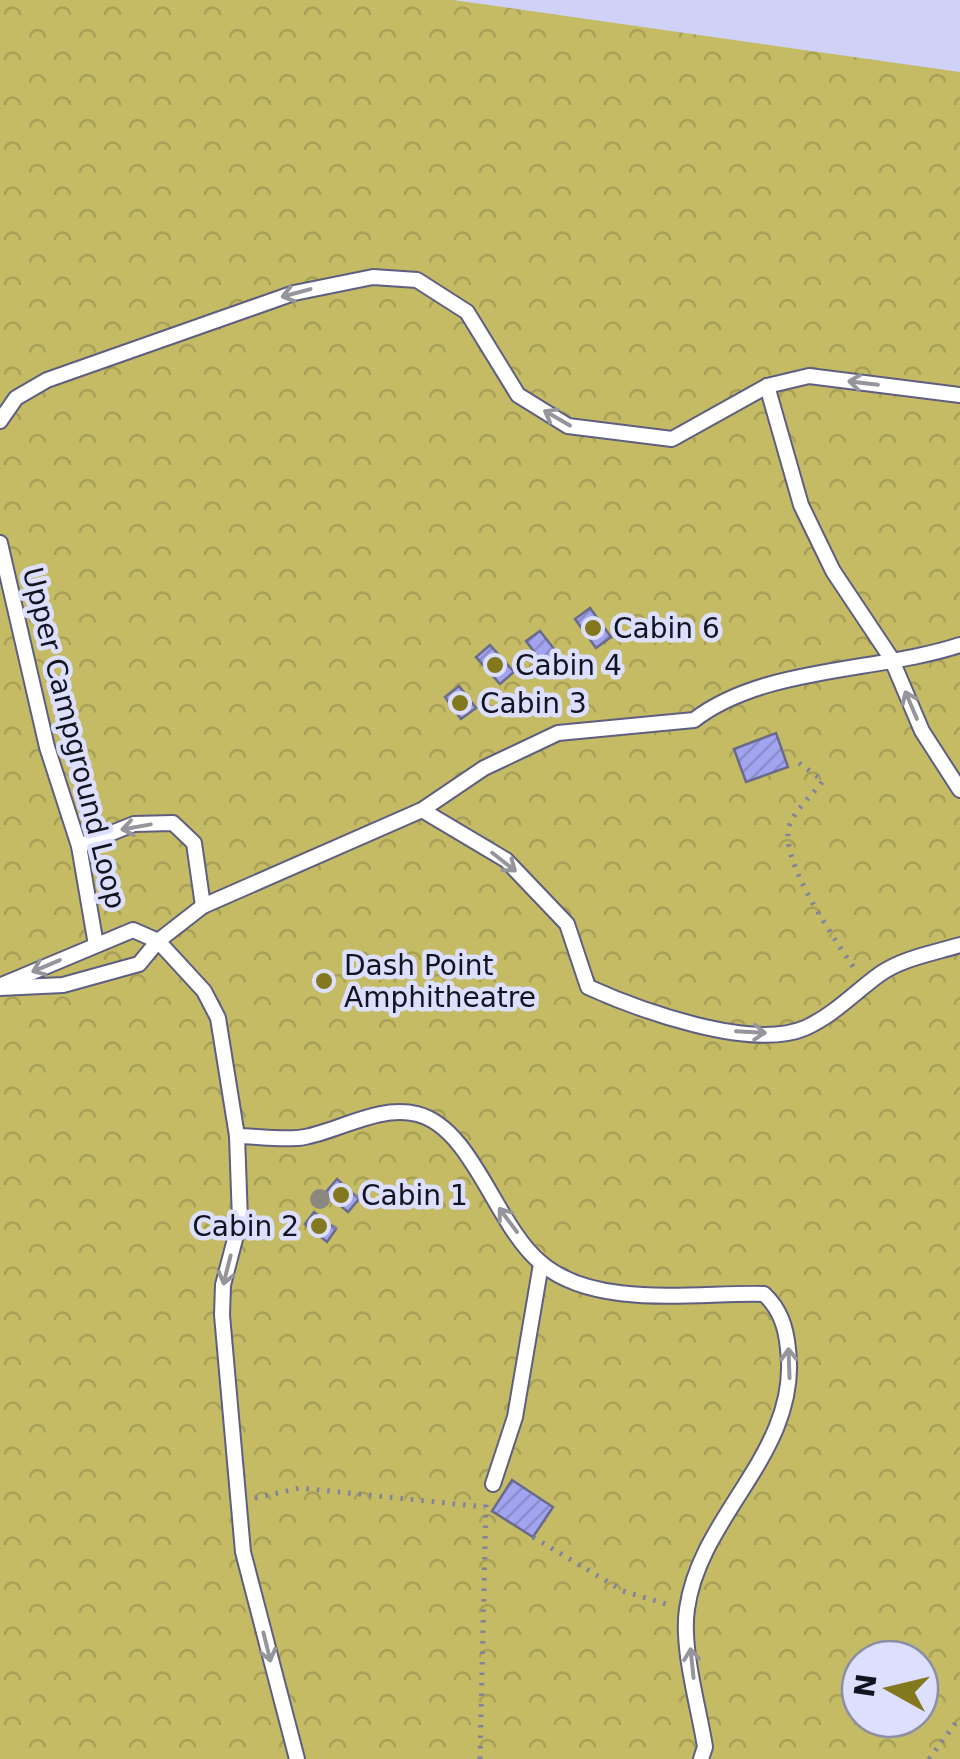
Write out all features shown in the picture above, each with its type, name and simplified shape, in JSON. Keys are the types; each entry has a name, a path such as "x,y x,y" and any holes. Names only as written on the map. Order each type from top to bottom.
{"lane":[{"path":"0,421 16,398 47,380 294,293 374,277 416,280 467,312 518,395 568,426 672,439 767,386 810,376 960,394"},
{"path":"767,386 801,505 833,571 890,658 922,731 960,790"},
{"name":"Upper Campground Loop","path":"0,544 48,747 80,846 96,944"},
{"path":"0,986 62,986 115,974 139,964 158,941 203,906 422,810 484,768 558,734 694,720 710,708 768,686 960,646"},
{"path":"422,810 506,860 567,924 588,987 642,1012 736,1031 789,1034 838,1009 900,963 960,945"},
{"path":"80,846 134,824 173,823 194,843 203,906"},
{"path":"0,986 133,930 158,941 204,991 218,1018 236,1136 240,1220 222,1285 222,1315 243,1552 297,1759"},
{"path":"236,1136 304,1137 364,1117 414,1113 440,1123 460,1141 483,1188 541,1264 590,1286 710,1298 764,1294 778,1307 791,1372 782,1424 704,1558 686,1610 706,1747 702,1759"},
{"path":"493,1484 515,1417 541,1264"}],"path":[{"path":"798,763 823,781 790,822 787,838 811,901 866,986"},
{"path":"480,1759 485,1507 493,1484"},
{"path":"239,1504 282,1488 300,1488 485,1507"},
{"path":"533,1538 623,1591 686,1610"},
{"path":"929,1759 960,1717"}],"green space":[{"path":"0,0 453,0 960,72 960,1759 0,1759"}],"building":[{"name":"Cabin 6","path":"590,608 611,637 596,648 575,619"},
{"path":"540,631 562,659 548,670 526,641"},
{"name":"Cabin 4","path":"490,645 514,672 500,684 476,657"},
{"name":"Cabin 3","path":"459,686 476,708 461,719 445,697"},
{"path":"776,733 788,767 746,782 734,749"},
{"name":"Cabin 1","path":"337,1179 359,1199 348,1212 325,1193"},
{"name":"Cabin 2","path":"314,1212 336,1229 327,1242 305,1224"},
{"path":"512,1480 553,1507 533,1537 492,1511"}],"place":[{"name":"Cabin 6","path":"593,628"},
{"name":"Cabin 4","path":"495,665"},
{"name":"Cabin 3","path":"460,703"},
{"name":"Dash Point Amphitheatre","path":"324,981"},
{"name":"Cabin 1","path":"341,1195"},
{"name":"Cabin 2","path":"319,1226"}]}
